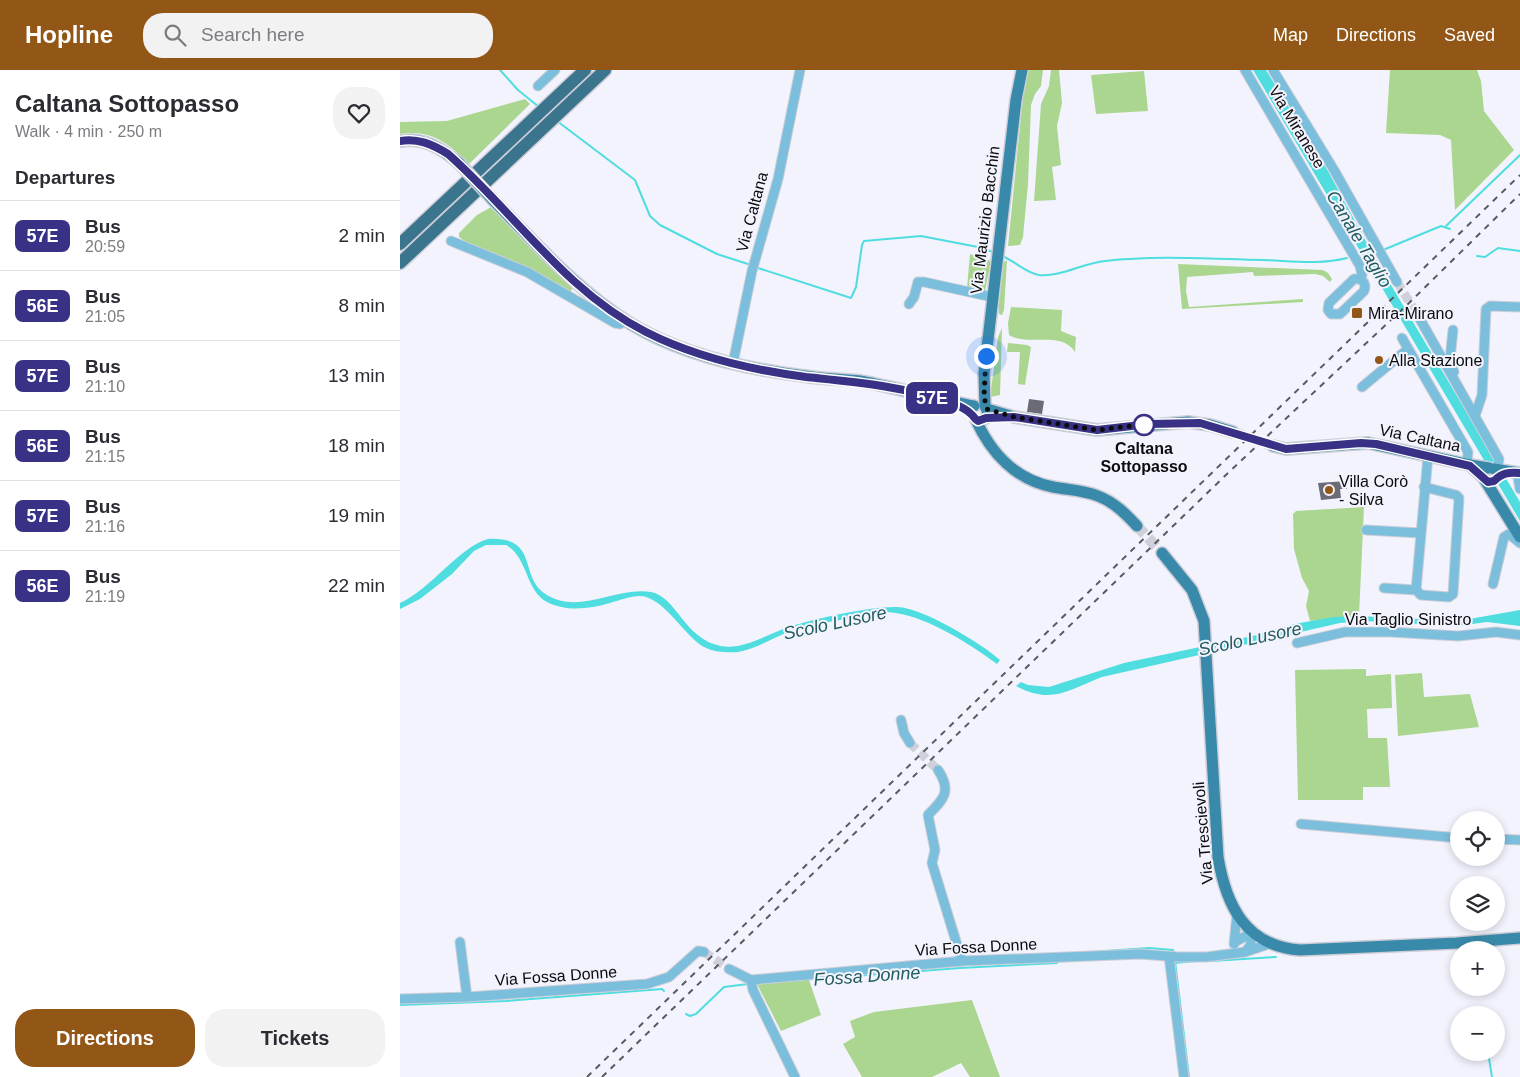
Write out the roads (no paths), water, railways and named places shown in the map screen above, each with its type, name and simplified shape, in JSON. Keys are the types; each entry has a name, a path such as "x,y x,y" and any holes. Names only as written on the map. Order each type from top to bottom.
{"highway":[{"path":"400,244 586,70"},
{"path":"400,263 605,70"}],"main road":[{"name":"Via Maurizio Bacchin","path":"1022,70 1016,100 995,265 980,412 989,442 1004,462 1018,474 1046,486 1087,492 1099,496 1120,509 1137,526"},
{"path":"400,142 416,140 430,143 448,154 459,163 557,265 624,320 673,344 733,363 796,375 869,383 980,412 1097,430 1149,424 1200,423 1233,432"},
{"name":"Via Caltana","path":"1274,446 1286,449 1368,443 1469,465 1496,475"},
{"path":"1496,475 1520,537"},
{"name":"Via Trescievoli","path":"1162,553 1192,590 1204,621 1218,857 1224,890 1237,914 1253,932 1272,944 1291,949 1311,950 1449,944 1520,938"}],"street":[{"path":"538,86 555,70"},
{"name":"Via Caltana","path":"733,363 754,267 778,179 800,70"},
{"name":"Via Miranese","path":"1245,70 1360,266 1362,274 1360,279"},
{"path":"1273,70 1334,170 1397,282"},
{"path":"451,241 527,272 615,324 620,324 624,320"},
{"name":"Via Miranese","path":"1360,279 1365,284 1362,293 1340,314 1334,315 1329,312 1328,305 1330,300 1352,281 1360,279"},
{"path":"909,304 914,297 918,282 992,297"},
{"path":"1475,416 1482,395 1486,309 1490,306 1520,307"},
{"path":"1417,314 1499,459 1496,475 1520,489"},
{"path":"1452,330 1450,360 1456,378 1454,380"},
{"path":"1402,338 1468,452 1469,465"},
{"path":"1362,387 1408,349"},
{"path":"1416,590 1428,456"},
{"path":"1384,588 1416,590 1421,595 1449,597 1453,594 1460,501 1456,495 1424,487"},
{"path":"1366,530 1420,533"},
{"path":"1493,584 1504,537 1509,534 1520,543"},
{"name":"Via Taglio Sinistro","path":"1297,643 1346,632 1390,632 1458,636 1496,632 1520,636"},
{"path":"901,720 904,733 910,743"},
{"path":"938,770 944,780 946,792 939,804 928,815 935,850 932,863 962,961"},
{"path":"1301,824 1450,837"},
{"path":"1505,839 1520,840"},
{"path":"1228,953 1235,942 1237,914"},
{"path":"1235,942 1253,932"},
{"path":"1245,952 1250,946 1253,932"},
{"path":"460,942 467,997"},
{"name":"Via Fossa Donne","path":"752,984 962,961 1141,954 1206,956 1245,952 1272,944"},
{"name":"Via Fossa Donne","path":"400,999 467,997 647,984 669,977 698,951 704,952"},
{"path":"1170,956 1184,1077"},
{"path":"729,969 752,984 795,1077"}],"water":[{"name":"Canale Taglio","path":"1253,70 1266,70 1328,171 1375,258 1520,502 1520,521"},
{"path":"488,539 505,540 515,544 522,551 538,587 547,595 559,600 572,602 638,591 651,592 660,595 668,602 698,635 708,642 721,646 729,647 746,644 786,628 828,617 863,610 894,607 915,611 941,622 968,637 1000,660 997,664 945,631 916,618 887,612 805,627 738,652 712,650 696,642 666,610 649,598 632,597 586,608 562,607 547,602 534,590 519,557 506,545 486,545 474,551 452,574 420,599 400,609 400,603 411,597 467,550 477,543"},
{"name":"Scolo Lusore","path":"1520,610 1520,626 1487,622 1457,626 1364,621 1340,623 1102,677 1060,694 1050,695 1029,692 1016,686 1021,682 1028,685 1049,687 1124,663 1257,635 1294,624 1334,617 1359,616 1458,621"}],"waterway":[{"path":"500,70 518,90 539,107"},
{"path":"557,121 635,180 650,216 660,225 717,254 751,265"},
{"path":"1446,226 1520,155"},
{"name":"Canale Taglio","path":"1383,250 1441,226 1450,229"},
{"path":"755,267 851,298 856,287 864,241 921,236 978,247 993,252"},
{"path":"1477,256 1485,257 1498,248 1520,251"},
{"path":"1002,256 1039,275 1056,274 1097,262 1125,259 1185,258 1316,262 1347,258"},
{"path":"1090,952 1149,948 1173,950 1174,954"},
{"path":"1211,961 1276,957"},
{"path":"1175,961 1189,1077"},
{"path":"1174,963 1197,961"},
{"name":"Fossa Donne","path":"788,981 1057,963"},
{"name":"Fossa Donne","path":"686,1014 690,1016 696,1014 724,987 748,984"},
{"name":"Fossa Donne","path":"400,1005 506,1001 662,989 664,991"},
{"path":"1489,1061 1492,1077"}],"tunnel":[{"path":"1397,282 1417,314"},
{"path":"1233,432 1273,446"},
{"path":"1137,526 1162,553"},
{"path":"910,743 938,770"},
{"path":"704,952 729,969"}],"railway":[{"path":"587,1077 1520,175"},
{"path":"602,1077 1228,473 1409,303 1520,194"}],"place":[{"name":"Mira-Mirano","path":"1357,313"},
{"name":"Alla Stazione","path":"1379,360"},
{"name":"Caltana Sottopasso","path":"1144,425"},
{"name":"Villa Corò - Silva","path":"1329,490"}]}
